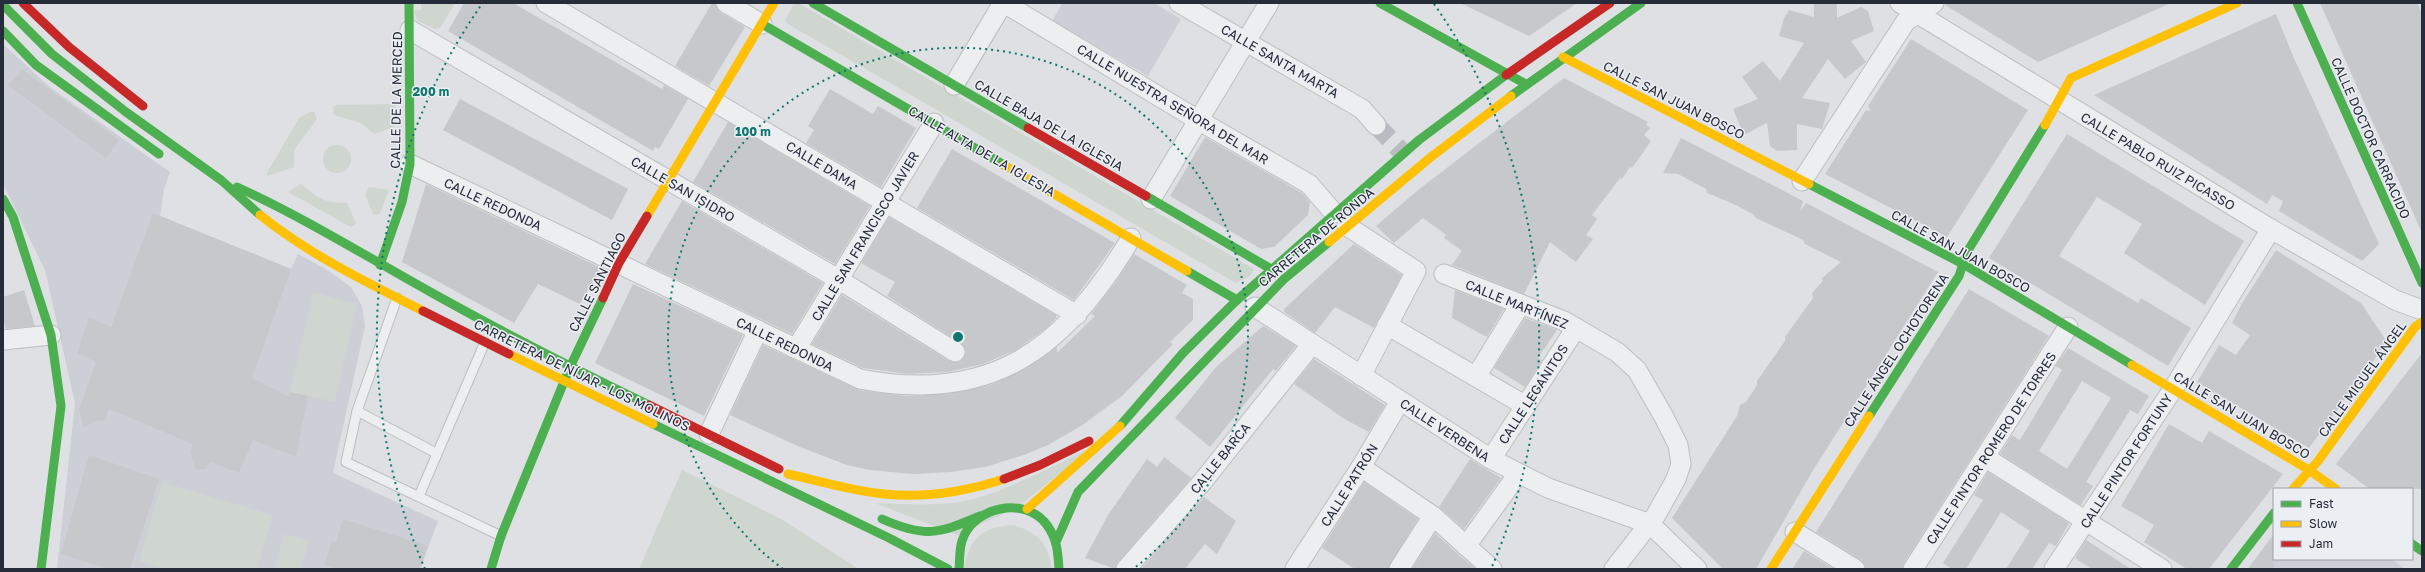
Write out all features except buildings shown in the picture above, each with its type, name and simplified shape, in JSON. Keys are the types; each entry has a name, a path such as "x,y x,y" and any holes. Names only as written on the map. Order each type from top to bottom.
{"street":[{"path":"23,3 70,47 153,114"},
{"name":"CALLE DE LA MERCED","path":"380,264 402,202 410,164 409,3"},
{"name":"CALLE DAMA","path":"546,3 715,100 884,202 1077,315"},
{"name":"CALLE ALTA DE LA IGLESIA","path":"726,3 1237,300"},
{"name":"CALLE SANTIAGO","path":"490,569 501,536 570,367 619,263 774,3"},
{"name":"CALLE BAJA DE LA IGLESIA","path":"813,3 1271,269"},
{"path":"954,84 1004,3"},
{"name":"CALLE NUESTRA SEÑORA DEL MAR","path":"1004,3 1198,120 1308,184 1340,220 1416,271 1387,325"},
{"name":"CALLE SANTA MARTA","path":"1179,3 1362,109 1376,125"},
{"path":"1151,199 1247,42 1269,3"},
{"name":"CARRETERA DE RONDA","path":"1057,540 1064,520 1078,492 1255,307 1419,140 1508,74 1610,3"},
{"name":"CARRETERA DE RONDA","path":"1027,509 1122,424 1183,353 1271,269 1563,57 1641,3"},
{"name":"CALLE PABLO RUIZ PICASSO","path":"1900,3 2271,229 2395,300 2422,310"},
{"path":"1802,181 1906,21 1916,13 1934,3"},
{"name":"CALLE ÁNGEL OCHOTORENA","path":"1771,569 1959,276 1966,252 2071,78 2237,3"},
{"name":"CALLE DOCTOR CARRACIDO","path":"2297,3 2422,283"},
{"path":"1385,4 1526,84"},
{"name":"CARRETERA DE NÍJAR - LOS MOLINOS","path":"3,5 52,54 126,112 221,180 259,216 286,236 344,271 564,382 882,535 948,569"},
{"name":"CALLE SAN ISIDRO","path":"410,30 838,279 956,358 962,382"},
{"path":"3,31 36,64 168,160"},
{"name":"CALLE SAN JUAN BOSCO","path":"1563,57 1963,264 2309,470 2335,488"},
{"name":"CALLE SAN FRANCISCO JAVIER","path":"796,349 884,202 934,123"},
{"name":"CALLE REDONDA","path":"410,164 860,379 893,386 944,386 962,382 988,375 1030,354 1077,315 1100,288 1131,238"},
{"path":"238,178 268,201"},
{"name":"CARRETERA DE NÍJAR - LOS MOLINOS","path":"221,180 268,201 380,264 570,367 788,474"},
{"path":"218,191 259,216"},
{"path":"3,199 13,217 51,335 60,406 41,569"},
{"name":"CALLE PINTOR FORTUNY","path":"2054,569 2173,389 2271,229"},
{"name":"CALLE MARTÍNEZ","path":"1444,274 1564,321 1617,352 1636,370 1678,445 1681,464 1676,479 1650,524 1614,569"},
{"path":"1476,375 1520,305"},
{"name":"CALLE VERBENA","path":"1255,307 1491,459 1518,474 1548,488 1650,524"},
{"name":"CALLE MIGUEL ÁNGEL","path":"2294,488 2318,461 2415,327 2422,322"},
{"path":"1362,376 1387,325 1476,375 1526,406"},
{"name":"CALLE PINTOR ROMERO DE TORRES","path":"1913,569 1986,458 2068,327"},
{"name":"CALLE LEGANITOS","path":"1491,459 1576,328"},
{"path":"709,434 758,330"},
{"path":"3,340 51,335"},
{"name":"CALLE BARCA","path":"1126,569 1203,481 1312,344"},
{"name":"CALLE PATRÓN","path":"1296,569 1361,467 1400,401"},
{"path":"788,474 882,494 935,495 976,488 1016,476 1062,455 1122,424"},
{"path":"1986,458 2162,569"},
{"path":"1361,467 1433,516 1492,569"},
{"path":"788,474 829,494"},
{"path":"1466,546 1518,474"},
{"path":"870,514 905,530 924,533 940,532 980,516 994,508 1011,506 1027,509 1045,524 1057,540 1060,556 1059,569"},
{"path":"2231,569 2273,514"},
{"path":"958,569 960,542 968,528 980,516"},
{"path":"1398,569 1433,516"},
{"path":"1650,524 1697,569"},
{"path":"1795,532 1856,569"},
{"path":"2413,545 2422,551"}],"lane":[{"path":"501,536 346,462 357,411 388,323 401,300 418,297 470,322 535,348"},
{"path":"419,496 436,453 485,342"},
{"path":"357,411 436,453"}],"shaded area":[{"path":"421,3 455,3 440,28 435,29 418,21 414,11 421,10"},
{"path":"794,3 800,4 1254,269 1250,276 1236,283 788,24 785,21"},
{"path":"1060,3 1154,3 1181,19 1148,76 1052,21 1062,4"},
{"path":"3,44 51,88 170,172 164,189 160,217 291,269 298,254 329,271 351,287 362,306 365,326 333,473 438,521 420,569 57,569 75,403 45,270 3,184"},
{"path":"395,104 396,126 374,134 361,123 334,115 333,107 336,105"},
{"path":"310,112 314,112 317,119 294,150 294,167 267,176 267,173 299,118"},
{"path":"337,145 347,149 351,159 347,169 337,173 327,169 323,159 327,149"},
{"path":"301,184 322,199 333,202 347,203 356,223 351,227 288,192"},
{"path":"369,187 389,190 380,213 377,215 373,214 365,195"},
{"path":"313,292 357,304 335,402 290,392"},
{"path":"1095,446 1016,508 957,535 875,503 939,504 975,499 1010,486"},
{"path":"682,470 781,519 859,569 639,569"},
{"path":"162,482 273,515 257,569 167,569 139,561"},
{"path":"1014,525 1030,532 1041,541 1048,552 1052,569 964,569 966,558 970,549 979,536 994,528"},
{"path":"284,534 309,541 301,569 274,569"},
{"path":"2273,535 2273,560 2393,560 2405,569 2248,569"}],"tunnel":[{"path":"1376,125 1403,153"}],"traffic: fast":[{"path":"380,265 402,202 410,164 409,3"},
{"path":"813,3 1028,128"},
{"path":"1380,3 1524,83"},
{"path":"1511,96 1641,3"},
{"path":"2297,3 2422,283"},
{"path":"3,5 52,54 126,112 221,180 260,215"},
{"path":"762,24 1004,165"},
{"path":"3,31 36,65 159,154"},
{"path":"1120,426 1183,353 1237,300 1419,140 1506,75"},
{"path":"1869,416 1959,276 1967,252 2045,125"},
{"path":"1809,184 1963,264 2132,365"},
{"path":"237,187 312,225 514,337 649,405"},
{"path":"1146,196 1271,269"},
{"path":"3,199 13,217 51,335 61,406 41,569"},
{"path":"1057,540 1078,492 1284,279 1329,242"},
{"path":"1187,271 1237,300"},
{"path":"491,569 501,536 570,367 603,298"},
{"path":"653,424 889,538 948,569"},
{"path":"959,569 961,544 968,529 976,520 987,513 1000,509 1013,508 1026,510 1037,516 1047,525 1053,535 1059,569"},
{"path":"2231,569 2273,514"},
{"path":"882,519 910,529 931,531 953,527 980,516"},
{"path":"2413,545 2422,551"}],"traffic: slow":[{"path":"647,216 774,3"},
{"path":"2045,125 2071,78 2237,3"},
{"path":"1563,57 1809,184"},
{"path":"1329,242 1431,157 1511,96"},
{"path":"1004,165 1187,271"},
{"path":"260,215 299,243 339,267 423,311"},
{"path":"2294,488 2318,461 2415,327 2422,322"},
{"path":"509,354 653,424"},
{"path":"2132,365 2309,470 2335,488"},
{"path":"1771,569 1869,416"},
{"path":"1027,509 1120,426"},
{"path":"788,474 860,491 899,495 960,491 1004,479"}],"traffic: jam":[{"path":"23,3 69,47 143,106"},
{"path":"1506,75 1610,3"},
{"path":"1028,128 1146,196"},
{"path":"603,298 619,263 647,216"},
{"path":"423,311 509,354"},
{"path":"649,405 779,469"},
{"path":"1004,479 1040,465 1089,441"}]}
